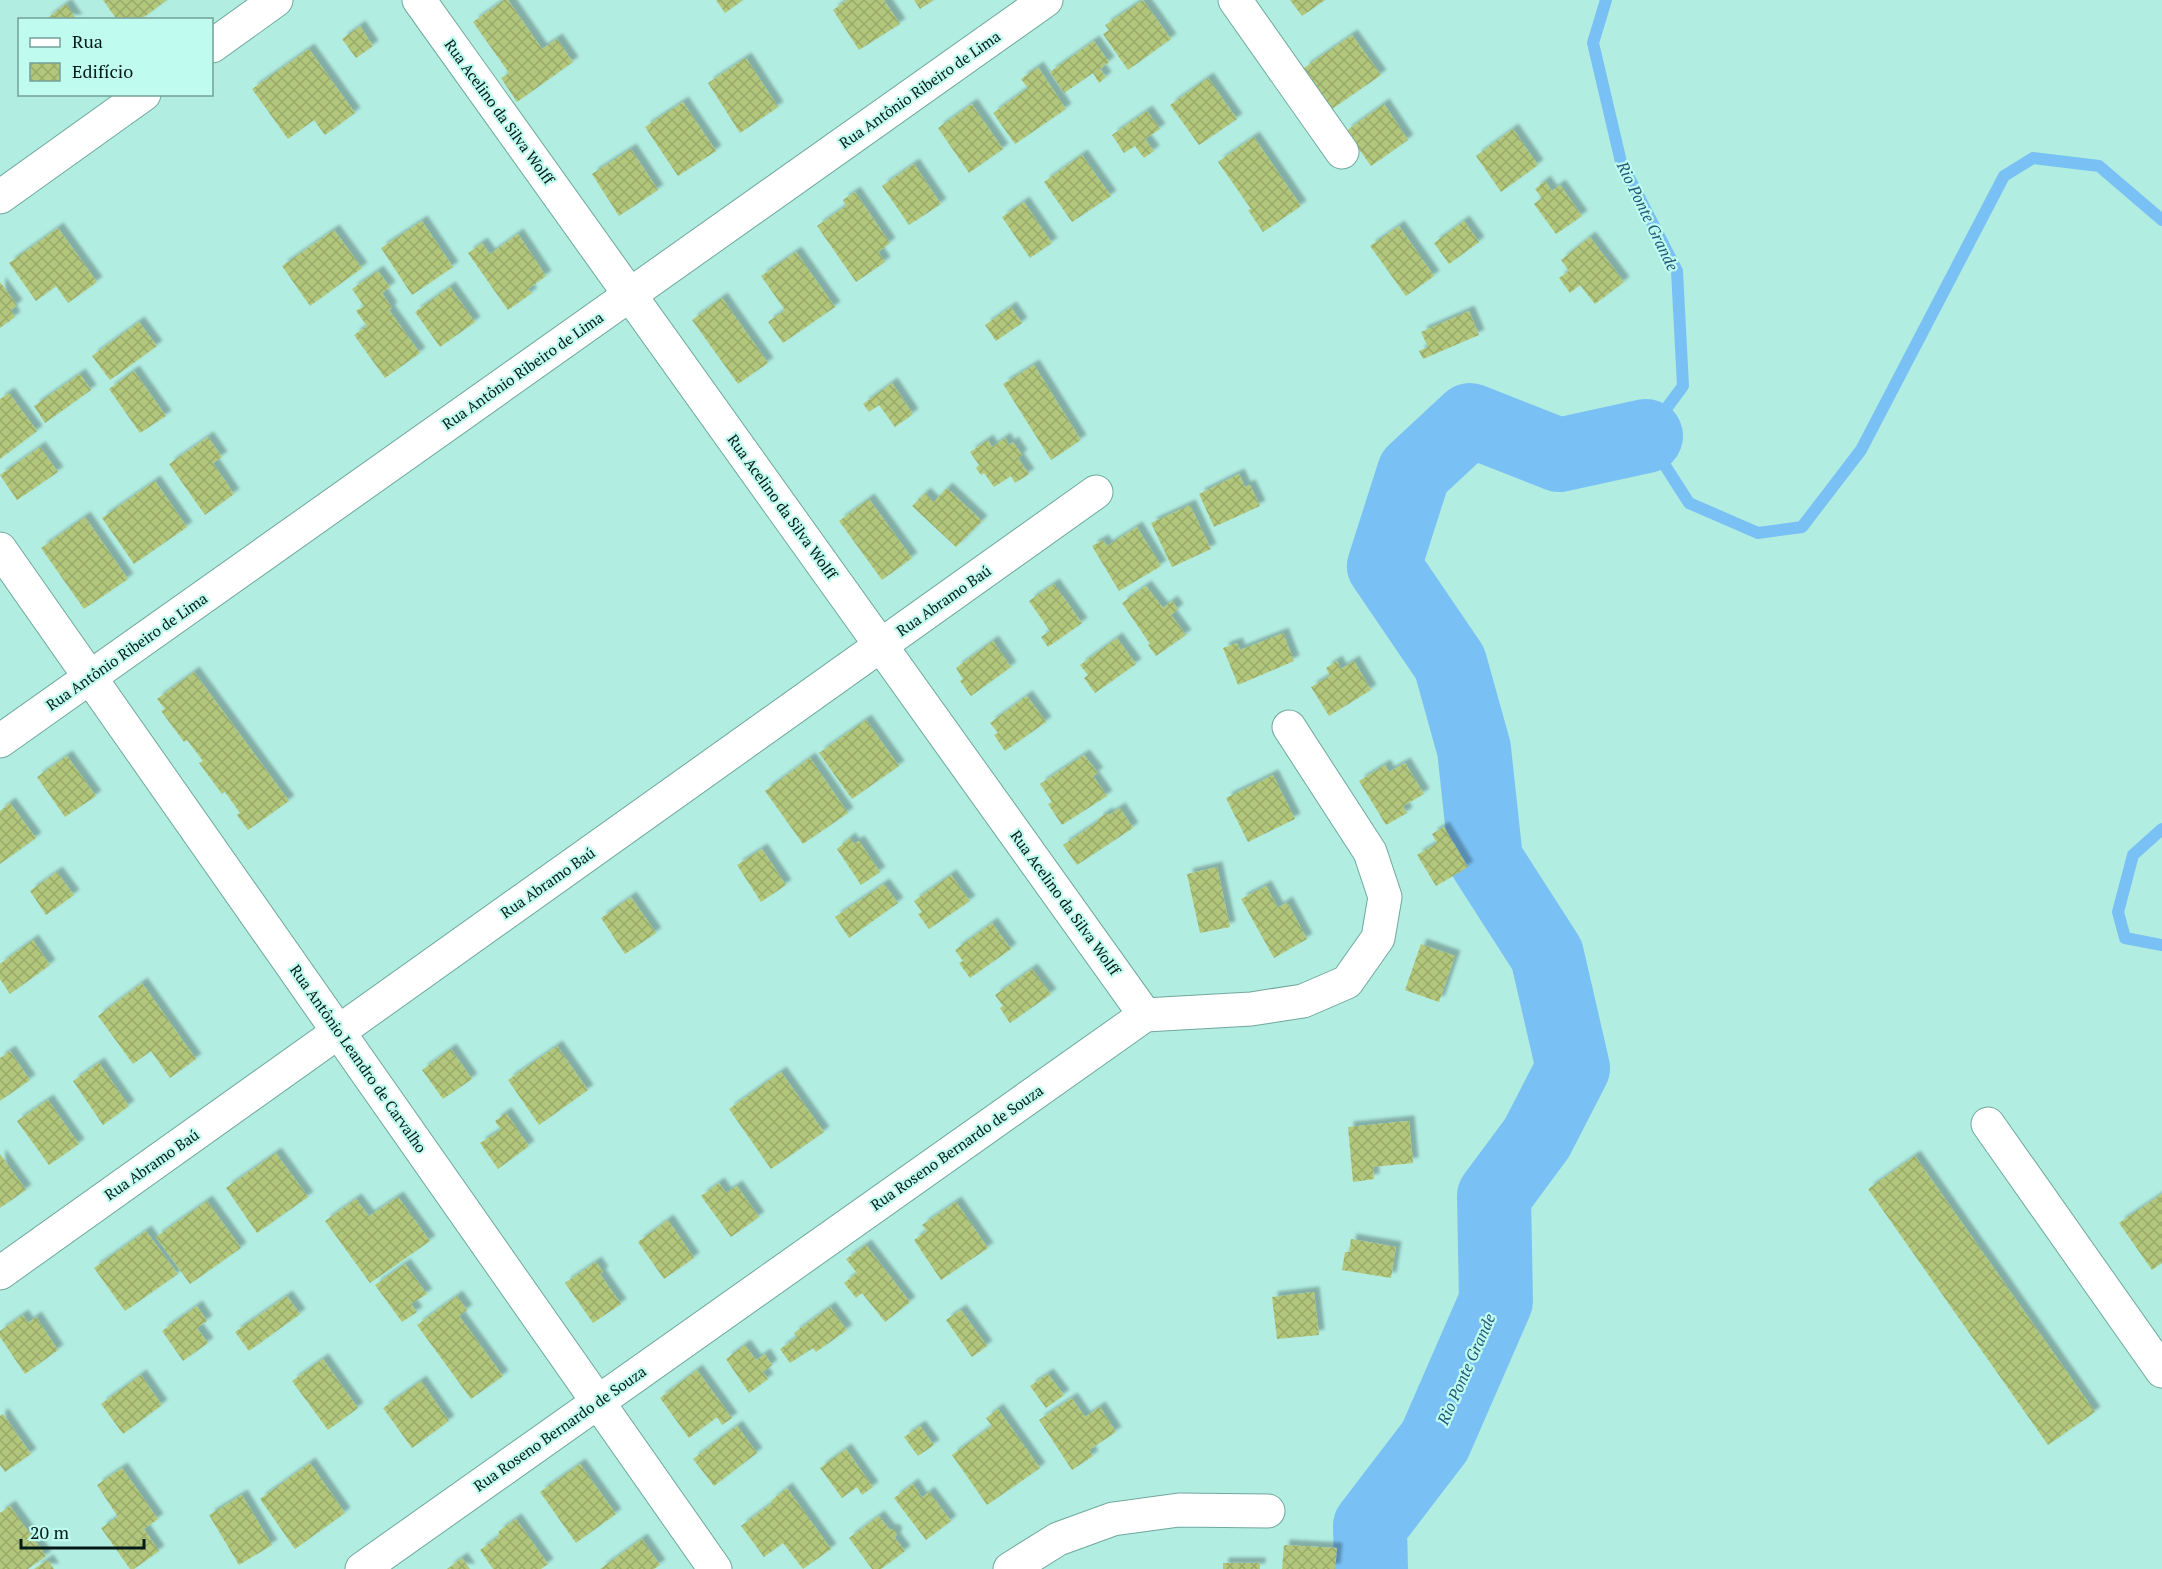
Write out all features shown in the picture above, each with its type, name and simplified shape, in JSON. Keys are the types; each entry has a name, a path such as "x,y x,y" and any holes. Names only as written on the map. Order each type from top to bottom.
{"street":[{"path":"213,45 276,0"},
{"name":"Rua Acelino da Silva Wolff","path":"419,0 1145,1015"},
{"name":"Rua Antônio Ribeiro de Lima","path":"0,741 1046,0"},
{"path":"1235,0 1342,152"},
{"path":"0,197 141,96"},
{"name":"Rua Abramo Baú","path":"0,1273 1096,492"},
{"name":"Rua Antônio Leandro de Carvalho","path":"0,549 715,1569"},
{"path":"1145,1015 1251,1009 1303,1001 1347,982 1378,938 1385,897 1370,852 1289,727"},
{"name":"Rua Roseno Bernardo de Souza","path":"362,1569 1145,1015"},
{"path":"1988,1124 2162,1371"},
{"path":"1010,1569 1058,1539 1113,1519 1179,1510 1268,1511"}],"building":[{"path":"103,0 167,0 143,18 116,18"},
{"path":"504,0 508,0 542,49 557,39 573,62 517,102 501,78 509,73 473,22"},
{"path":"716,0 743,0 725,13"},
{"path":"847,0 884,0 900,24 859,50 833,10"},
{"path":"914,0 934,0 920,9"},
{"path":"1143,0 1171,39 1128,70 1103,34 1109,30 1105,25"},
{"path":"1290,0 1325,0 1302,16"},
{"path":"66,4 76,18 48,18"},
{"path":"360,26 373,46 356,58 342,39"},
{"path":"1352,35 1381,75 1332,109 1304,68"},
{"path":"1094,41 1109,62 1100,69 1106,77 1099,83 1093,73 1064,93 1050,72"},
{"path":"309,49 355,113 325,135 314,120 288,139 252,89"},
{"path":"746,58 778,107 740,133 708,83"},
{"path":"1038,67 1066,109 1015,144 993,113 1028,88 1021,79"},
{"path":"1208,78 1237,119 1199,145 1170,105"},
{"path":"683,102 716,151 678,176 645,127"},
{"path":"972,104 1003,149 969,173 938,128"},
{"path":"1384,104 1408,140 1371,166 1346,131"},
{"path":"1147,111 1160,129 1145,139 1154,151 1144,158 1135,146 1124,153 1112,135"},
{"path":"1513,129 1538,165 1501,192 1476,156"},
{"path":"1254,137 1301,206 1263,232 1248,210 1251,209 1218,162"},
{"path":"631,149 658,190 619,216 592,174"},
{"path":"1082,155 1111,196 1072,222 1044,182"},
{"path":"914,164 941,204 909,225 882,186"},
{"path":"1545,181 1552,191 1560,185 1582,216 1556,234 1534,204 1542,198 1535,189"},
{"path":"855,192 890,243 878,252 885,262 856,282 817,226 846,206 843,200"},
{"path":"1024,202 1052,243 1030,258 1002,217"},
{"path":"422,221 453,267 412,295 381,248"},
{"path":"1464,221 1479,242 1449,264 1434,243"},
{"path":"1399,226 1434,276 1406,296 1370,246"},
{"path":"58,228 97,282 68,303 56,286 36,301 9,263"},
{"path":"334,230 362,268 310,306 282,266"},
{"path":"518,234 546,276 528,289 532,293 508,310 468,253 482,243 490,254"},
{"path":"1590,237 1624,282 1595,304 1580,285 1570,293 1559,278 1569,271 1561,260"},
{"path":"796,252 835,307 783,343 768,322 785,310 761,276"},
{"path":"378,271 390,287 382,293 392,308 389,310 420,353 385,378 354,335 367,326 356,311 364,306 352,289"},
{"path":"0,282 17,305 11,310 15,317 0,328"},
{"path":"450,287 475,322 440,347 415,312"},
{"path":"722,298 768,363 738,384 692,320"},
{"path":"1011,307 1022,323 996,341 985,325"},
{"path":"1469,311 1479,335 1423,359 1419,351 1428,347 1421,332"},
{"path":"139,322 157,346 110,380 92,356"},
{"path":"1034,365 1081,440 1051,460 1003,384"},
{"path":"134,371 166,416 140,433 109,389"},
{"path":"80,374 91,390 45,423 34,406"},
{"path":"892,383 913,414 895,427 879,405 869,412 863,404"},
{"path":"9,393 37,431 0,459 0,399"},
{"path":"208,437 222,457 213,463 234,494 205,515 169,464"},
{"path":"1005,438 1009,445 1013,442 1022,455 1018,458 1029,474 1015,483 1011,476 994,487 984,473 981,475 976,468 979,465 970,452 988,440 992,447"},
{"path":"40,447 58,472 17,500 0,475"},
{"path":"1239,474 1245,487 1250,485 1260,506 1214,527 1199,494"},
{"path":"155,481 187,527 134,564 102,518"},
{"path":"947,488 982,521 956,547 912,506 925,493 934,502"},
{"path":"869,499 912,558 882,580 839,521"},
{"path":"1190,505 1211,549 1172,567 1151,523"},
{"path":"85,517 128,579 84,609 41,548"},
{"path":"1137,527 1161,566 1119,591 1092,546 1103,540 1107,546"},
{"path":"1054,584 1082,623 1048,647 1041,637 1050,631 1029,601"},
{"path":"1146,586 1163,608 1172,601 1178,609 1171,615 1186,635 1156,656 1122,603"},
{"path":"1283,633 1294,661 1238,685 1223,648 1237,643 1240,650"},
{"path":"1117,638 1136,664 1095,693 1084,678 1088,675 1080,665"},
{"path":"993,641 1011,667 971,696 960,681 963,679 956,668"},
{"path":"1337,661 1341,669 1354,661 1371,690 1329,716 1311,687 1330,676 1326,668"},
{"path":"194,672 289,801 248,830 237,815 240,813 225,792 222,794 199,763 203,761 187,740 184,742 161,711 165,709 157,699"},
{"path":"1027,696 1046,722 1005,751 994,735 998,733 990,723"},
{"path":"866,720 899,766 852,799 819,753"},
{"path":"1084,755 1098,773 1093,776 1107,796 1062,825 1048,804 1052,802 1040,784"},
{"path":"67,756 96,796 65,817 37,777"},
{"path":"810,758 848,813 803,844 765,791"},
{"path":"1405,763 1424,794 1403,806 1407,813 1386,825 1359,781 1385,765 1389,772"},
{"path":"1273,775 1295,819 1248,842 1226,798"},
{"path":"10,803 36,838 0,864 0,811"},
{"path":"1120,808 1133,828 1077,865 1063,845 1107,813 1109,815"},
{"path":"1444,827 1468,867 1436,886 1417,855 1437,843 1432,834"},
{"path":"850,838 854,844 859,841 880,872 861,885 837,849"},
{"path":"762,849 786,885 761,902 737,865"},
{"path":"1217,867 1230,927 1200,933 1187,874"},
{"path":"57,872 74,895 46,915 30,891"},
{"path":"951,875 970,901 929,929 918,914 922,912 914,901"},
{"path":"884,884 898,903 849,938 835,917"},
{"path":"1266,886 1278,908 1287,902 1307,939 1274,958 1241,899"},
{"path":"631,897 656,933 625,954 601,918"},
{"path":"992,923 1011,949 970,978 959,963 963,961 955,950"},
{"path":"33,940 50,965 10,994 0,979 0,964"},
{"path":"1421,944 1455,956 1439,1002 1405,990"},
{"path":"1032,969 1051,994 1010,1023 1000,1008 1003,1006 995,995"},
{"path":"142,983 196,1059 170,1078 151,1051 133,1064 98,1016"},
{"path":"557,1046 588,1090 539,1125 508,1080"},
{"path":"451,1049 472,1079 443,1099 422,1070"},
{"path":"10,1051 30,1080 0,1101 0,1058"},
{"path":"99,1063 129,1106 103,1125 73,1081"},
{"path":"781,1072 824,1132 771,1169 729,1109"},
{"path":"48,1100 79,1144 49,1165 17,1121"},
{"path":"506,1113 529,1146 498,1169 480,1143 501,1130 495,1121"},
{"path":"1409,1121 1413,1163 1373,1167 1374,1179 1353,1182 1348,1127"},
{"path":"276,1153 308,1197 257,1233 226,1188"},
{"path":"0,1154 26,1190 0,1208"},
{"path":"1915,1156 2095,1412 2048,1445 1868,1189"},
{"path":"719,1183 726,1193 737,1186 759,1217 731,1237 701,1196"},
{"path":"2162,1194 2162,1263 2152,1270 2119,1223"},
{"path":"398,1197 430,1241 370,1283 325,1221 356,1199 369,1216"},
{"path":"207,1201 241,1248 190,1284 156,1237"},
{"path":"956,1202 988,1248 941,1280 914,1240 927,1231 922,1225"},
{"path":"668,1220 694,1258 664,1279 638,1242"},
{"path":"146,1231 178,1274 125,1311 94,1268"},
{"path":"1351,1239 1396,1247 1391,1278 1342,1270 1345,1252 1349,1252"},
{"path":"866,1245 910,1302 885,1322 862,1293 856,1298 844,1283 857,1273 846,1259"},
{"path":"596,1262 603,1272 600,1274 621,1304 593,1323 565,1283"},
{"path":"405,1264 427,1294 411,1304 417,1312 402,1322 375,1285"},
{"path":"1314,1292 1319,1335 1277,1339 1272,1297"},
{"path":"287,1296 300,1314 249,1351 235,1332"},
{"path":"457,1296 467,1310 459,1316 503,1376 471,1399 417,1325"},
{"path":"197,1306 207,1321 197,1328 208,1343 183,1361 162,1331"},
{"path":"830,1307 847,1330 816,1352 813,1348 790,1363 780,1349 797,1337 794,1333"},
{"path":"961,1310 987,1346 972,1357 946,1320"},
{"path":"23,1315 28,1323 36,1317 58,1350 25,1374 0,1337 0,1331"},
{"path":"745,1345 756,1360 765,1354 772,1365 763,1372 768,1379 749,1393 726,1359"},
{"path":"323,1359 358,1408 328,1430 292,1381"},
{"path":"697,1370 732,1418 722,1425 717,1417 689,1438 660,1398"},
{"path":"1048,1374 1064,1395 1046,1408 1030,1386"},
{"path":"141,1375 162,1405 123,1434 101,1404"},
{"path":"421,1381 449,1421 412,1448 383,1408"},
{"path":"1072,1398 1085,1417 1100,1407 1116,1432 1089,1450 1093,1456 1072,1470 1039,1420"},
{"path":"998,1409 1040,1468 987,1505 952,1455 992,1426 986,1418"},
{"path":"3,1414 31,1454 5,1472 0,1465 0,1416"},
{"path":"737,1426 757,1453 714,1486 693,1459"},
{"path":"920,1426 934,1445 918,1456 904,1437"},
{"path":"846,1449 873,1487 862,1495 857,1487 842,1498 820,1468"},
{"path":"310,1463 345,1513 295,1549 260,1499"},
{"path":"580,1464 616,1514 576,1543 540,1492"},
{"path":"122,1468 158,1519 144,1529 159,1551 134,1569 130,1569 101,1528 118,1517 97,1485"},
{"path":"913,1484 922,1498 929,1492 951,1521 926,1540 894,1498"},
{"path":"787,1488 831,1549 803,1569 783,1543 764,1557 741,1526 772,1503 771,1501"},
{"path":"242,1495 272,1545 239,1565 209,1515"},
{"path":"10,1506 46,1556 28,1569 0,1569 0,1513"},
{"path":"879,1516 890,1530 893,1529 897,1533 895,1538 905,1551 881,1569 872,1569 849,1538"},
{"path":"516,1519 548,1564 541,1569 493,1569 480,1550 498,1537 499,1531"},
{"path":"642,1539 660,1565 654,1569 600,1569"},
{"path":"1284,1545 1337,1548 1335,1569 1282,1569"},
{"path":"462,1558 470,1569 447,1569"},
{"path":"48,1560 54,1569 34,1569"},
{"path":"1223,1563 1260,1563 1260,1569 1223,1569"}],"waterway":[{"path":"1606,0 1593,43 1621,162 1677,271 1683,386 1646,436 1689,503 1758,533 1802,527 1861,450 2004,176 2033,158 2099,166 2162,220"},
{"name":"Rio Ponte Grande","path":"1371,1569 1370,1526 1435,1441 1496,1301 1494,1196 1537,1138 1573,1068 1547,955 1486,860 1474,749 1450,663 1384,566 1414,472 1470,420 1559,455 1646,436"},
{"path":"2162,829 2133,855 2118,912 2125,938 2162,945"}]}
